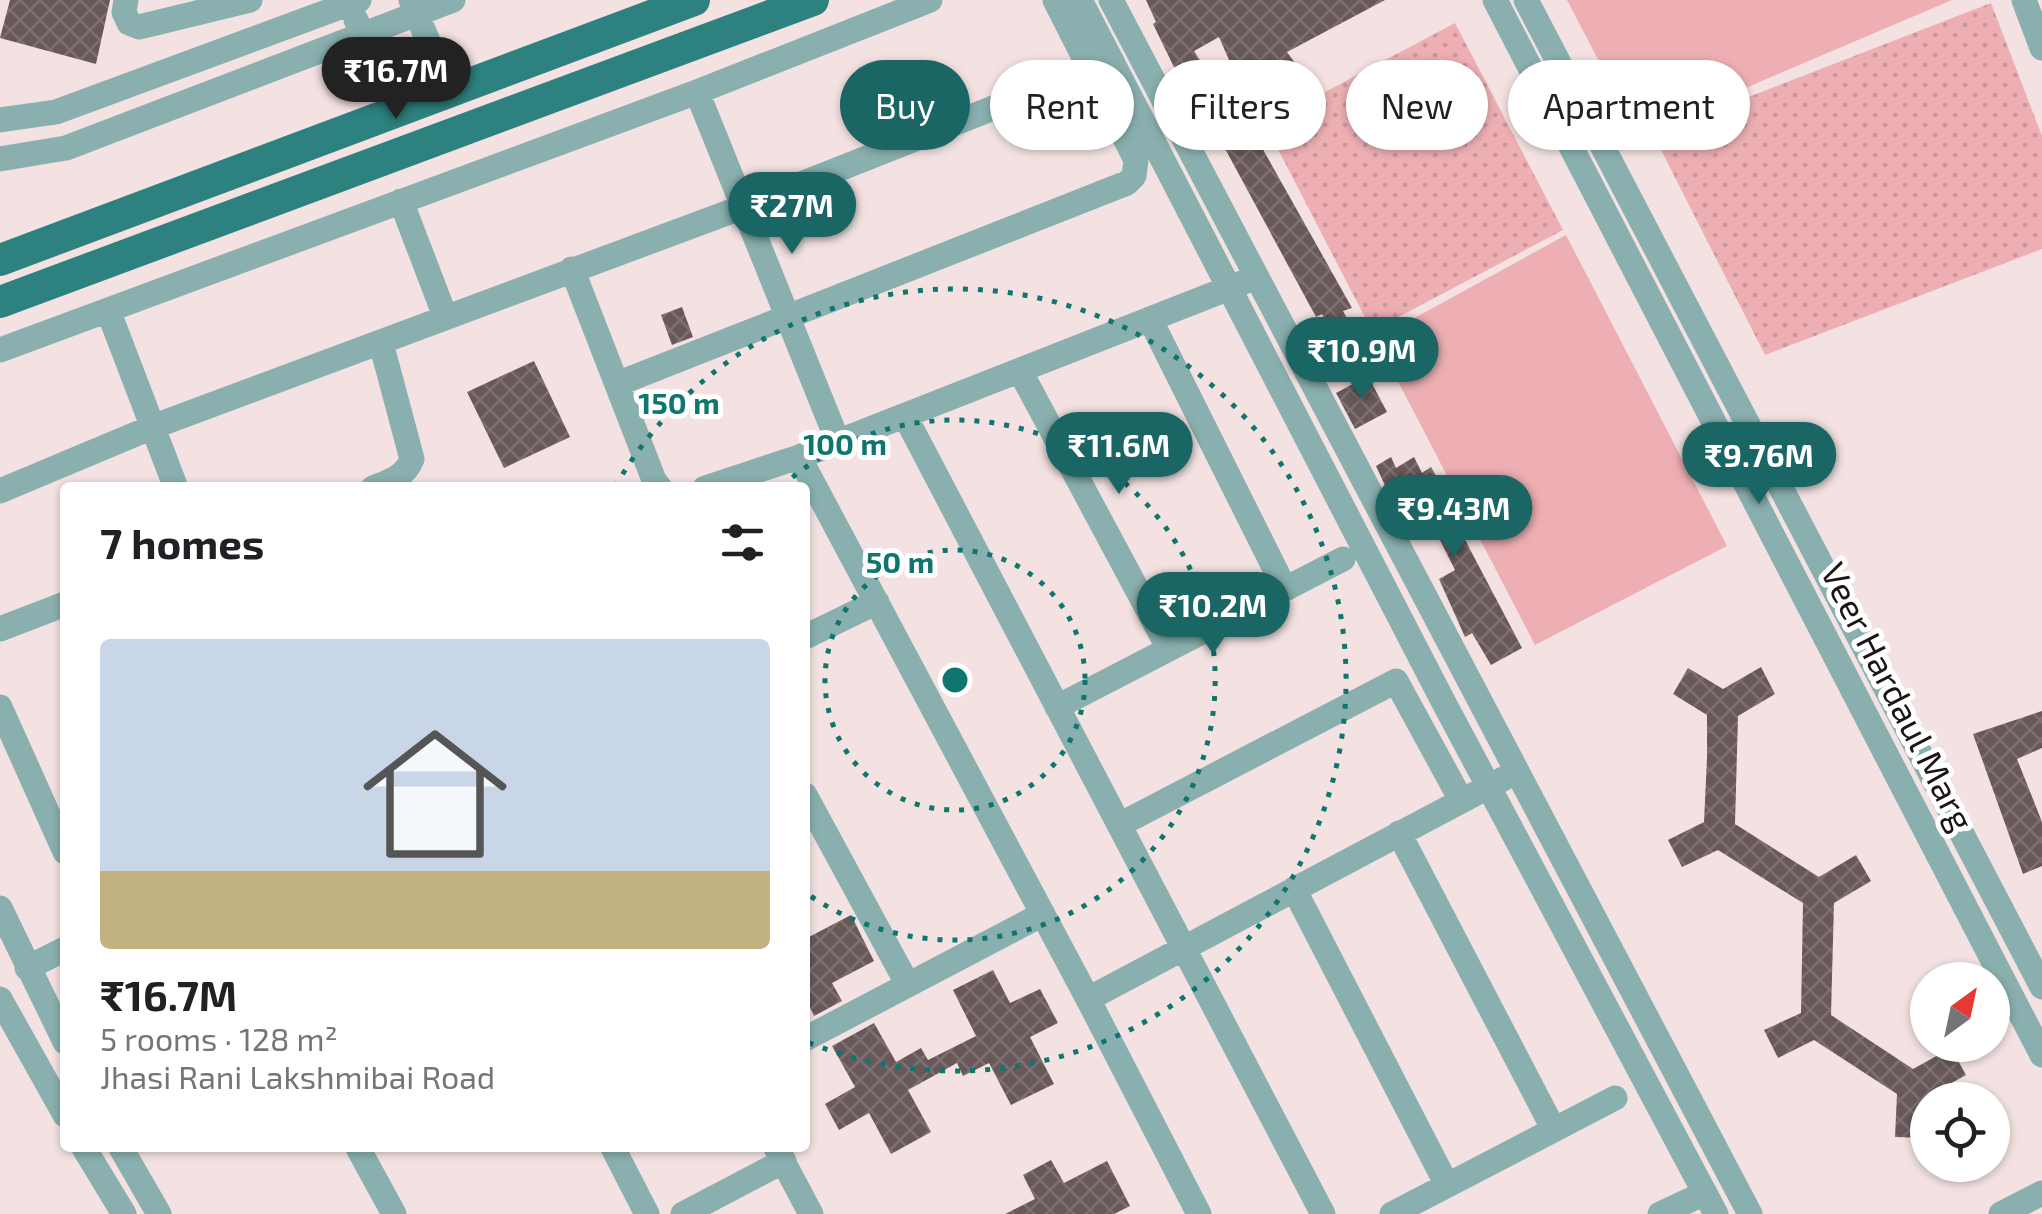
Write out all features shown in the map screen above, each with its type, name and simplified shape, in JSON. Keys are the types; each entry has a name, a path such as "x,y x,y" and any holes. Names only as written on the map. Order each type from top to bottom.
{"main road":[{"path":"0,260 694,0"},
{"path":"0,302 814,0"}],"street":[{"path":"126,0 124,12 128,23 139,27 250,0"},
{"path":"0,159 66,148 363,35 414,7 453,0"},
{"path":"0,350 696,92 930,0"},
{"path":"1055,0 1098,60"},
{"path":"1080,0 1100,60"},
{"path":"1111,0 1750,1214"},
{"name":"Veer Hardaul Marg","path":"1495,0 2042,1055"},
{"name":"Veer Hardaul Marg","path":"1526,0 2033,947 2042,987"},
{"path":"2024,0 2041,41"},
{"path":"0,120 56,112 354,2 363,35 396,112"},
{"path":"414,7 449,92"},
{"path":"696,92 838,442"},
{"path":"0,491 155,426 990,110"},
{"path":"1134,121 1231,289 1710,1204 1671,1212"},
{"path":"616,384 1127,183 1134,176 1132,150"},
{"path":"402,201 444,316"},
{"path":"572,269 656,482"},
{"path":"723,482 838,442 1256,277"},
{"path":"108,310 174,482"},
{"path":"1150,319 1284,590"},
{"path":"380,343 412,460 408,470 388,482"},
{"path":"1020,370 1169,649"},
{"path":"905,416 1324,1214"},
{"path":"799,457 1198,1214"},
{"path":"1057,707 1343,559"},
{"path":"810,635 876,602"},
{"path":"0,629 60,606"},
{"path":"1119,825 1396,681 1461,800"},
{"path":"0,707 60,841"},
{"path":"1088,999 1516,772"},
{"path":"810,804 908,985"},
{"path":"1399,833 1554,1130"},
{"path":"1294,890 1447,1186"},
{"path":"0,908 60,1032"},
{"path":"810,1035 1043,914"},
{"path":"1994,961 2033,947"},
{"path":"28,968 60,952"},
{"path":"2013,998 2042,987"},
{"path":"0,1000 60,1106"},
{"path":"1392,1214 1615,1098"},
{"path":"86,1152 124,1214"},
{"path":"122,1152 159,1214"},
{"path":"360,1152 394,1214"},
{"path":"615,1152 647,1214"},
{"path":"683,1214 780,1154 812,1214"},
{"path":"2002,1214 2042,1193"}],"shaded area":[{"path":"1567,0 1952,0 1750,86 1750,60 1598,60"},
{"path":"1991,3 2042,136 2042,249 1765,355 1661,150 1750,150 1750,96"},
{"path":"1455,23 1474,60 1385,60"},
{"path":"1346,81 1346,150 1488,150 1488,86 1508,125 1508,150 1521,150 1563,230 1372,331 1278,150 1326,150 1326,92"},
{"path":"1566,235 1727,546 1535,645 1376,339"}],"building":[{"path":"10,0 110,0 96,64 0,38"},
{"path":"1146,0 1385,0 1287,52 1293,60 1229,60 1219,37 1194,51 1200,60 1171,60 1153,24 1156,22"},
{"path":"1226,150 1263,150 1352,308 1343,311 1368,355 1349,366 1322,314 1316,317"},
{"path":"682,307 693,337 672,345 661,315"},
{"path":"534,361 570,437 504,468 467,392"},
{"path":"1368,376 1387,412 1355,429 1336,393"},
{"path":"1391,457 1396,468 1414,457 1422,473 1431,467 1448,497 1444,500 1522,648 1491,665 1472,633 1465,637 1439,579 1455,570 1425,510 1408,520 1393,486 1387,490 1376,466"},
{"path":"1761,667 1775,694 1738,716 1735,824 1819,877 1856,855 1871,881 1834,903 1831,1015 1913,1069 1926,1062 1959,1062 1966,1075 1953,1082 1910,1082 1910,1137 1895,1137 1897,1094 1814,1040 1778,1058 1764,1030 1801,1013 1803,903 1718,850 1682,867 1668,840 1704,822 1707,758 1707,715 1673,694 1688,668 1723,689"},
{"path":"2042,711 2042,748 2017,759 2042,822 2042,866 2023,874 1973,734"},
{"path":"851,915 874,961 832,983 842,1001 814,1016 810,1008 810,936"},
{"path":"993,970 1010,1003 1040,989 1058,1023 1030,1037 1054,1084 1011,1105 989,1063 963,1076 957,1063 908,1090 931,1132 891,1154 869,1113 839,1130 825,1104 855,1087 832,1046 874,1023 896,1062 921,1048 928,1060 976,1036 953,990"},
{"path":"1051,1160 1064,1183 1107,1161 1130,1206 1114,1214 1005,1214 1035,1199 1023,1175"}]}
